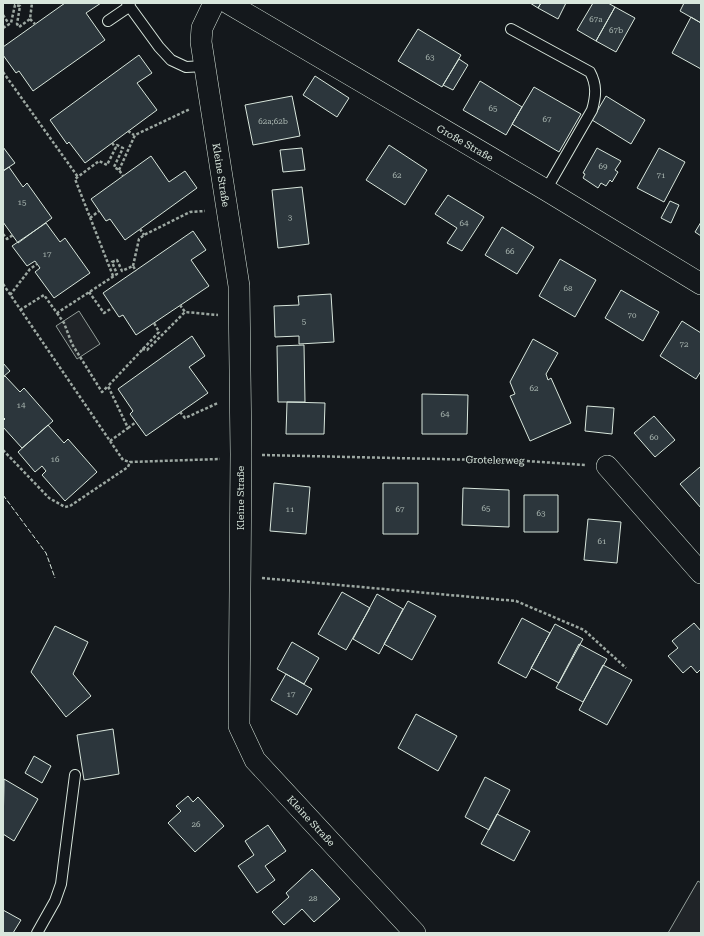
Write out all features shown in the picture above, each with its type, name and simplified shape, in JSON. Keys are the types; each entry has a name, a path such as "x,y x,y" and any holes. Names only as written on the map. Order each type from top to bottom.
{"street":[{"name":"Kleine Straße","path":"214,3 202,28 201,42 238,286 241,454 239,726 255,760 415,933"},
{"name":"Große Straße","path":"228,3 546,190 701,284"},
{"path":"607,466 701,573"}],"lane":[{"path":"108,21 129,5 159,47 171,60 186,67 204,66"},
{"path":"511,29 590,72 594,79 596,89 592,110 546,190"},
{"path":"37,933 55,901 61,884 75,775"}],"path":[{"path":"32,3 30,19 34,24"},
{"path":"3,28 11,23 14,5 20,6 17,24 19,27 30,19"},
{"path":"3,15 9,24"},
{"path":"3,72 78,177"},
{"path":"119,170 135,135 210,100"},
{"path":"128,131 135,135"},
{"path":"112,143 116,148"},
{"path":"112,276 75,179 99,161 108,165 117,145 123,148 114,167 119,170 123,176"},
{"path":"136,271 133,266 139,239 144,235 190,212 227,209"},
{"path":"90,218 99,211"},
{"path":"140,229 144,235"},
{"path":"3,234 7,239 13,235"},
{"path":"57,313 116,274 112,262 117,260 122,271 133,266"},
{"path":"10,295 30,269 37,264"},
{"path":"3,284 123,460 130,462 215,460"},
{"path":"89,292 104,312 112,308"},
{"path":"20,310 44,295 64,323 72,344 102,392 159,332 154,323"},
{"path":"180,305 185,312 239,318"},
{"path":"142,349 147,350 185,312"},
{"path":"108,386 128,428"},
{"path":"180,412 185,418 240,393"},
{"path":"110,441 136,422"},
{"path":"3,450 49,498 65,507 70,506 128,467 130,462"},
{"name":"Grotelerweg","path":"241,454 526,461 607,466"},
{"path":"240,576 516,602 584,630 626,668"}],"shaded area":[{"path":"79,311 100,344 77,359 56,326"},
{"path":"698,881 701,883 701,933 668,933"}],"building":[{"path":"65,3 101,3 86,13 105,40 33,91 19,71 16,73 3,55 3,47"},
{"path":"530,3 541,3 538,8"},
{"path":"541,3 566,3 558,19 538,8"},
{"path":"593,3 608,3 615,7 596,41 577,30"},
{"path":"684,3 701,3 701,23 680,11"},
{"path":"615,7 635,18 616,52 596,41"},
{"path":"691,17 701,23 701,69 672,53"},
{"path":"418,29 461,55 442,87 398,61"},
{"path":"139,55 152,73 137,83 157,110 85,163 69,142 67,144 50,120"},
{"path":"459,59 468,65 453,90 443,85"},
{"path":"315,76 349,98 337,117 303,95"},
{"path":"480,81 522,107 506,135 463,110"},
{"path":"534,87 581,114 559,152 512,124"},
{"path":"292,96 300,136 253,145 245,105"},
{"path":"606,96 645,120 631,144 592,120"},
{"path":"389,145 427,170 405,205 366,180"},
{"path":"3,147 15,163 3,171"},
{"path":"302,148 305,170 283,172 280,150"},
{"path":"597,148 621,161 615,170 618,172 612,182 610,180 606,186 601,183 598,188 583,178 585,174 583,173"},
{"path":"659,148 685,162 664,202 637,188"},
{"path":"151,156 169,182 185,171 197,188 125,240 110,219 106,221 91,199"},
{"path":"9,167 23,187 27,183 52,218 18,243 3,222 3,171"},
{"path":"302,187 309,244 278,248 272,190"},
{"path":"448,195 484,217 462,251 447,243 457,228 435,214"},
{"path":"670,201 679,205 671,223 661,218"},
{"path":"701,222 701,236 695,232"},
{"path":"46,223 60,242 65,238 90,273 54,298 35,272 40,268 35,261 27,266 12,246"},
{"path":"502,227 534,247 517,274 485,255"},
{"path":"193,231 206,250 191,260 209,286 136,335 123,315 119,317 103,293"},
{"path":"560,259 596,280 575,317 539,296"},
{"path":"621,290 659,312 643,341 605,318"},
{"path":"331,294 334,342 299,344 299,336 275,337 274,306 299,305 298,296"},
{"path":"682,321 701,333 701,371 696,379 660,356"},
{"path":"192,336 205,356 189,367 208,393 146,436 130,414 133,411 118,389"},
{"path":"533,339 558,353 546,374 548,380 551,378 571,423 530,441 510,396 515,394 510,382"},
{"path":"304,345 305,402 278,402 277,346"},
{"path":"3,363 10,371 3,377"},
{"path":"5,376 20,392 24,388 53,421 22,448 3,427 3,421 5,419 3,417 3,377"},
{"path":"422,394 468,395 467,434 422,434"},
{"path":"287,402 325,403 324,434 286,434"},
{"path":"587,406 614,408 612,434 585,431"},
{"path":"654,416 675,440 655,457 634,433"},
{"path":"48,425 64,443 68,439 97,472 65,501 42,475 46,471 42,466 35,472 18,452"},
{"path":"700,467 701,468 701,508 680,484"},
{"path":"274,483 310,487 306,534 270,531"},
{"path":"383,483 418,483 418,534 383,534"},
{"path":"463,488 509,490 509,527 462,525"},
{"path":"524,495 558,495 558,532 524,532"},
{"path":"588,519 621,522 617,563 584,560"},
{"path":"342,592 370,608 346,650 318,634"},
{"path":"377,594 403,609 379,654 353,639"},
{"path":"408,601 436,616 412,660 384,644"},
{"path":"522,618 550,633 526,678 498,663"},
{"path":"694,623 701,631 701,669 697,673 691,666 683,673 668,656 678,648 672,641"},
{"path":"555,624 583,639 559,683 531,668"},
{"path":"55,626 88,642 73,674 91,696 66,717 31,672"},
{"path":"292,642 319,658 304,684 277,669"},
{"path":"579,644 607,659 583,702 556,688"},
{"path":"603,665 632,680 607,725 579,710"},
{"path":"286,674 312,689 297,715 271,700"},
{"path":"416,714 457,736 438,771 398,748"},
{"path":"113,729 119,774 84,780 77,735"},
{"path":"34,756 51,766 42,783 25,773"},
{"path":"485,777 510,790 489,830 465,817"},
{"path":"4,779 38,799 14,841 3,834"},
{"path":"188,796 193,802 198,797 224,826 195,852 168,823 181,811 176,806"},
{"path":"497,814 530,831 514,861 481,844"},
{"path":"268,825 286,851 265,866 275,880 257,893 238,866 254,855 245,841"},
{"path":"312,869 340,899 314,922 302,909 284,925 272,912 289,897 286,893"},
{"path":"3,910 21,920 13,933 3,933"}],"fence":[{"path":"3,495 46,553 55,578"}]}
